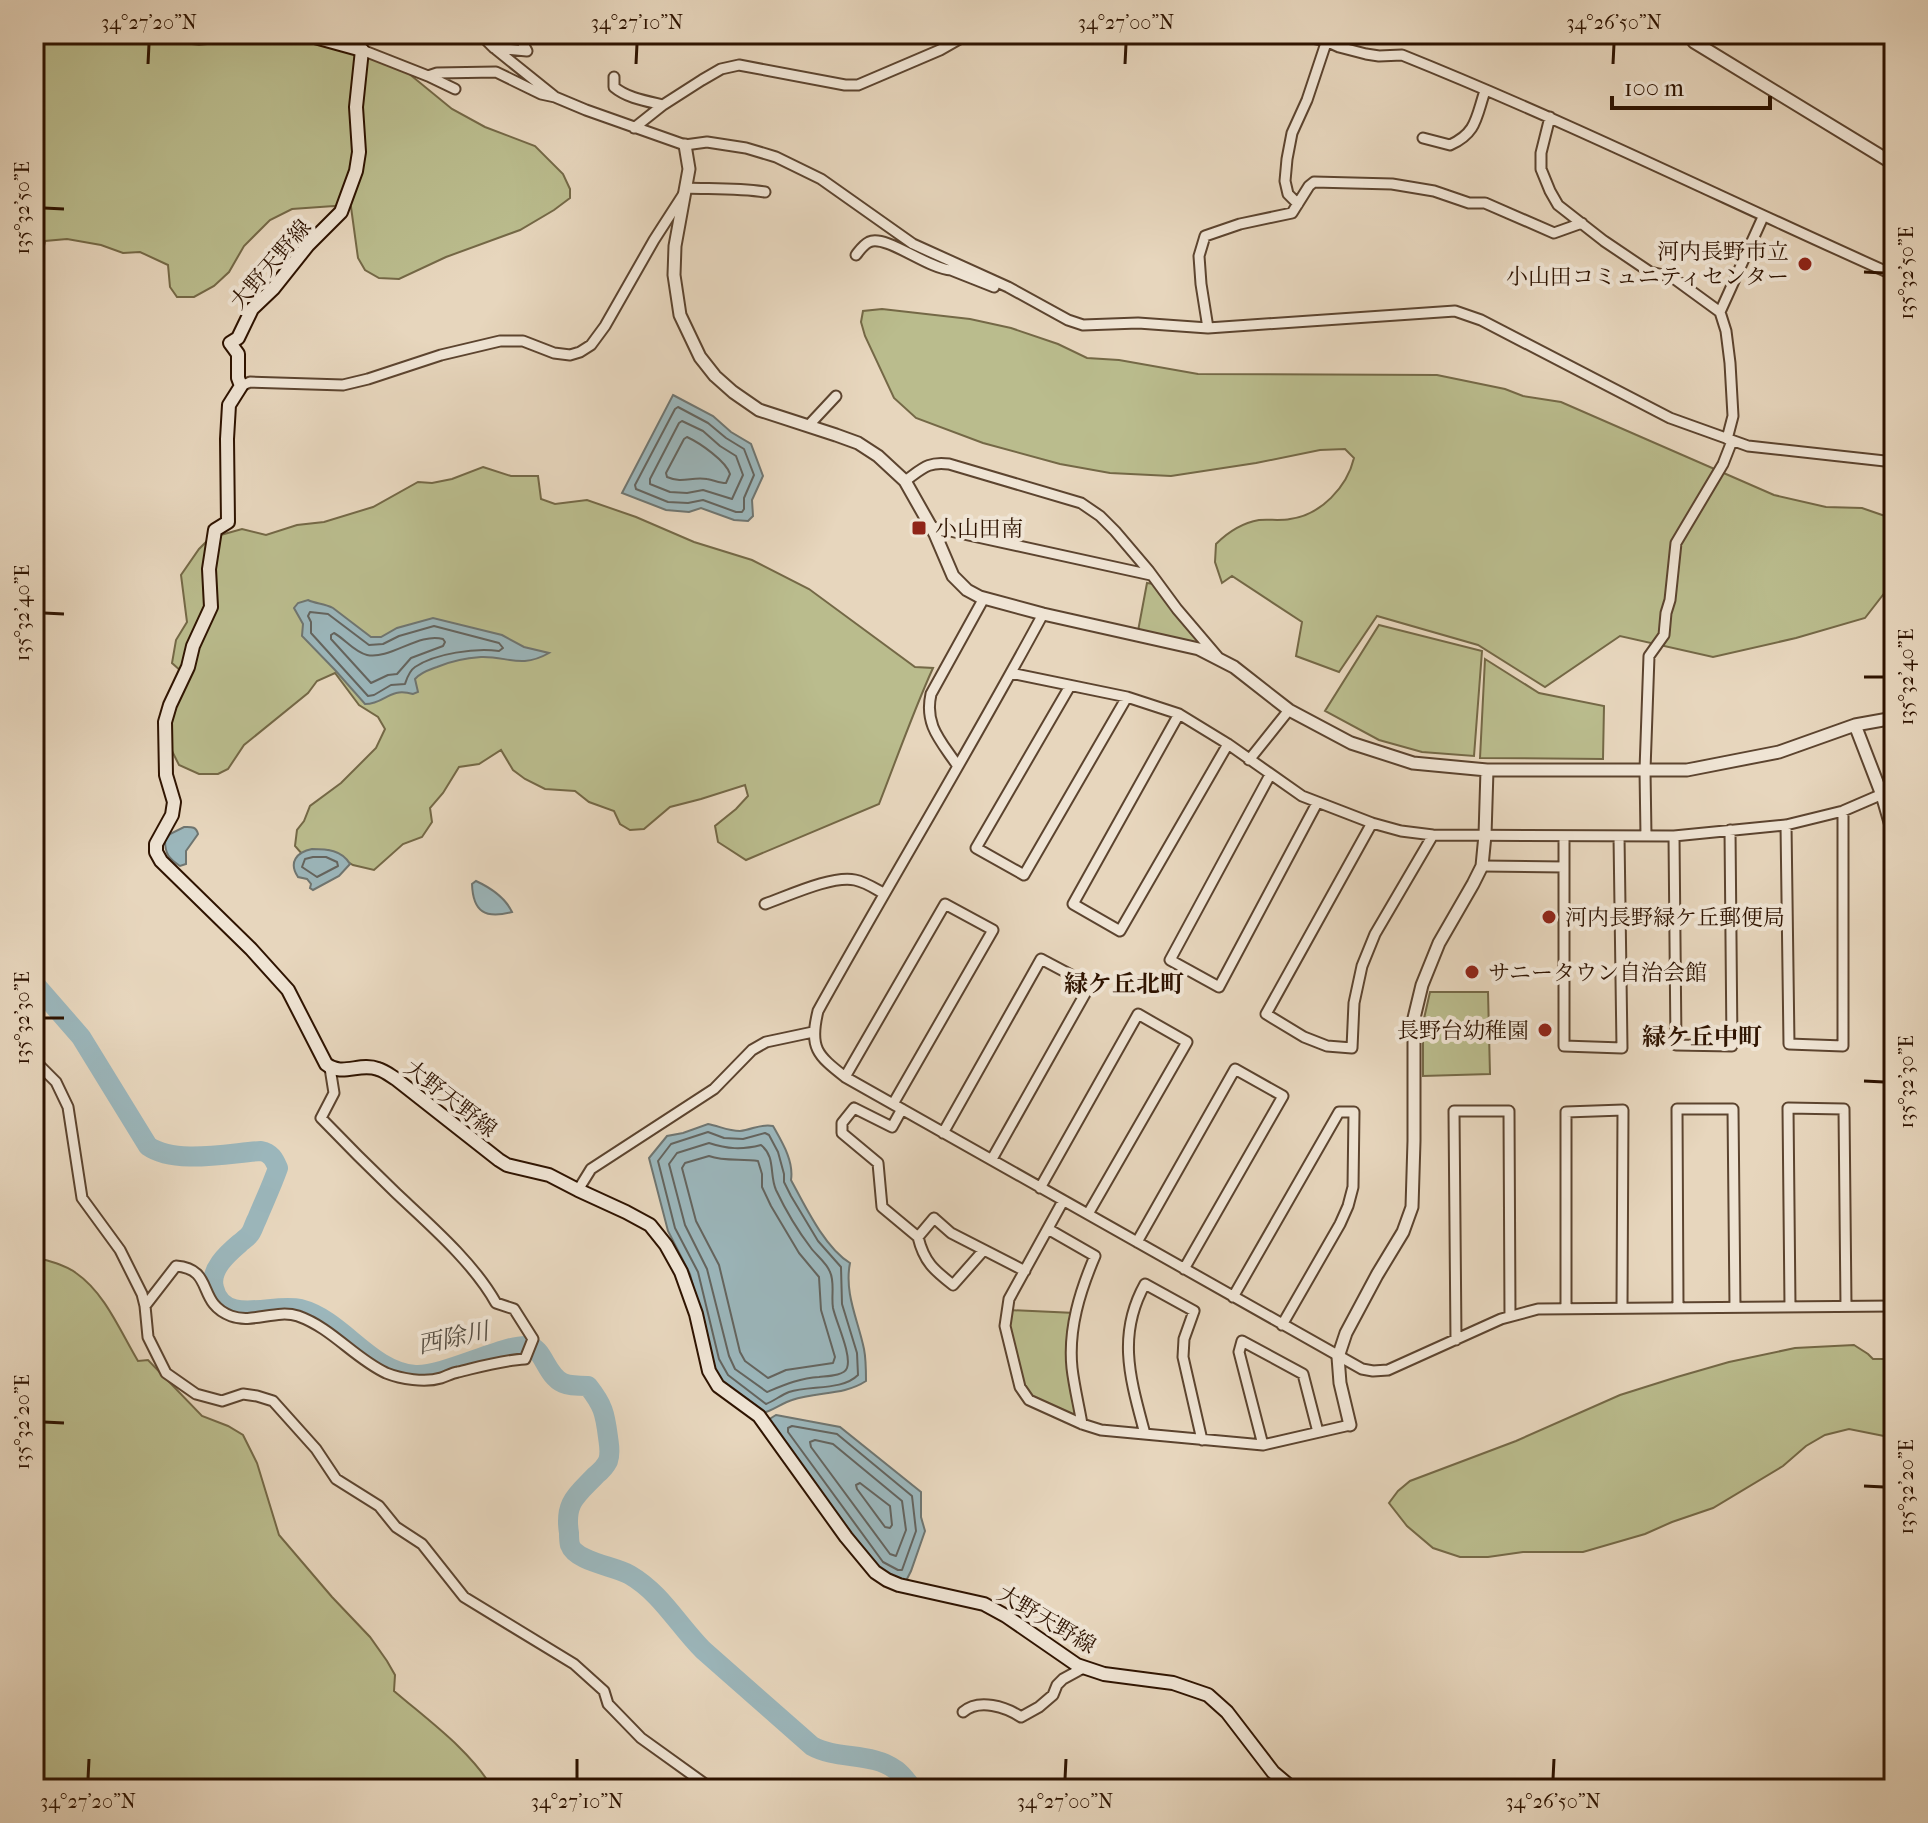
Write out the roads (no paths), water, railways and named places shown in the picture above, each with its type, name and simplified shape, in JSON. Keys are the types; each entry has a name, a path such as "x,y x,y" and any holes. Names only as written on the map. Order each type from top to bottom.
{"main road":[{"path":"304,34 335,38 362,50"},
{"name":"大野天野線","path":"241,386 238,354 230,343 238,338 252,309 341,212 350,191 359,152 356,107 362,50"},
{"path":"241,386 229,405 228,522 215,530 211,547 211,607 165,722 166,775 174,802 172,815 156,844 156,852 161,861 288,990 330,1068"},
{"name":"大野天野線","path":"330,1068 342,1071 369,1067 380,1069 507,1165 549,1175 650,1225 681,1272 696,1314 709,1371 718,1386 759,1416 875,1572 899,1585 984,1604 1077,1665 1104,1674 1173,1683 1208,1695 1227,1712 1273,1772 1293,1789"}],"street":[{"path":"480,34 555,97"},
{"path":"493,47 527,51 518,34"},
{"path":"634,128 663,105 721,69 739,65 858,85 940,50 968,34"},
{"path":"1292,34 1327,38 1339,47 1366,54 1402,55 1550,117 1894,275"},
{"path":"1689,34 1694,42 1893,160"},
{"path":"1298,204 1288,194 1285,181 1287,159 1292,133 1307,100 1327,38"},
{"path":"362,50 455,89"},
{"path":"428,76 437,73 496,72 541,94 685,145 707,142 746,148 776,157 821,179 913,244 1083,325 1138,323 1208,328 1455,311 1481,320 1670,418 1729,440 1748,446 1894,462"},
{"path":"614,77 614,87 618,91 663,105"},
{"path":"1423,138 1450,145 1466,138 1472,130 1485,91"},
{"path":"1550,117 1541,153 1541,169 1558,205 1650,272 1672,277 1720,312 1726,331 1733,416 1729,440 1723,464 1676,543 1664,635 1649,656 1646,836"},
{"path":"685,145 689,169 675,246 674,275 680,315 700,357 715,376 746,403 777,417 858,443 878,456 905,481 932,527 953,576 967,590 984,598 1043,614 1199,649 1234,667 1289,710 1351,743 1413,763 1487,770 1687,770 1779,752 1855,725 1894,718"},
{"path":"1208,328 1199,256 1205,236 1240,224 1292,213 1314,182 1392,184 1434,191 1469,203 1485,203 1554,233 1582,223"},
{"path":"686,190 740,188 765,192"},
{"path":"241,386 250,382 343,385 441,355 500,341 523,341 554,353 570,355 580,352 591,345 605,326 686,190"},
{"path":"1720,312 1763,217"},
{"path":"856,255 873,240 887,242 945,270 1002,290 1017,292"},
{"path":"808,426 836,396"},
{"path":"905,481 929,463 949,464 1081,503 1115,531 1219,658"},
{"path":"932,527 1151,575"},
{"path":"957,765 933,728 928,705 931,694 984,598"},
{"path":"1043,614 818,1011 813,1032 822,1059 845,1077 1362,1369 1388,1370 1510,1316 1538,1309 1894,1306"},
{"path":"1011,673 1127,697 1179,714 1302,796 1401,831 1433,835 1674,836 1786,825 1843,811 1894,789"},
{"path":"1070,686 976,848 1024,875 1127,697"},
{"path":"1249,760 1289,710"},
{"path":"1179,714 1073,904 1120,931 1228,744"},
{"path":"1855,725 1894,836"},
{"path":"1063,1201 1009,1299 1005,1326 1020,1387 1029,1400 1101,1430 1263,1445 1350,1425 1340,1383 1338,1357 1346,1333 1403,1232 1412,1207 1414,1018 1422,985 1439,943 1482,866 1487,770"},
{"path":"1270,775 1170,960 1219,987 1317,803"},
{"path":"1786,825 1789,1044 1843,1046 1843,811"},
{"path":"1372,823 1266,1014 1304,1037 1327,1046 1352,1048 1354,1003 1362,966 1375,934 1433,835"},
{"path":"1674,836 1676,1045 1732,1046 1730,830"},
{"path":"1564,836 1564,1046 1622,1048 1619,836"},
{"path":"1482,866 1564,867"},
{"path":"765,904 835,879 854,879 883,893"},
{"path":"845,1077 945,904 993,930 898,1107 892,1127 854,1108 842,1123 842,1133 878,1163 882,1207 918,1237 930,1267 953,1285 983,1251"},
{"path":"943,1133 1041,959 1090,985 992,1159"},
{"path":"1040,1188 1138,1014 1187,1042 1088,1214"},
{"path":"578,1190 591,1169 714,1089 752,1050 766,1042 813,1032"},
{"path":"34,1060 56,1082 68,1107 82,1198 120,1250 142,1294 148,1337 166,1373 196,1394 222,1401 243,1394 273,1401 316,1449 336,1479 379,1506 396,1527 422,1544 464,1597 574,1664 604,1691 608,1704 641,1738 712,1789"},
{"path":"145,1306 176,1266 182,1266 196,1271 208,1297 219,1310 233,1317 244,1318 283,1313 300,1317 388,1374 417,1380 439,1379 454,1373 525,1359 533,1339 514,1309 496,1303 489,1290 443,1237 321,1118 334,1093 330,1068"},
{"path":"1137,1242 1235,1069 1283,1096 1184,1269"},
{"path":"1790,1306 1788,1108 1844,1109 1846,1306"},
{"path":"1678,1307 1677,1109 1733,1109 1735,1307"},
{"path":"1566,1308 1566,1112 1623,1110 1622,1308"},
{"path":"1456,1340 1454,1111 1509,1111 1510,1316"},
{"path":"1233,1297 1339,1112 1354,1112 1353,1187 1348,1206 1282,1325"},
{"path":"918,1237 934,1218 951,1233 1025,1271"},
{"path":"1048,1229 1095,1256 1078,1305 1072,1342 1072,1368 1082,1424"},
{"path":"1145,1434 1129,1370 1128,1340 1133,1312 1145,1284 1194,1311 1184,1339 1183,1357 1202,1440"},
{"path":"1263,1445 1239,1352 1242,1341 1303,1374 1318,1432"},
{"path":"963,1712 971,1705 980,1704 1008,1709 1021,1717 1053,1695 1063,1679 1085,1667"}],"water":[{"path":"673,395 713,416 751,444 763,476 752,500 753,516 748,521 734,520 701,508 689,512 666,510 622,493"},
{"path":"308,600 333,608 371,637 381,637 397,628 433,618 502,635 524,647 549,653 522,661 481,657 453,661 417,677 418,692 392,694 365,704 302,636 303,624 294,608"},
{"path":"184,827 195,828 198,834 186,851 186,864 180,866 168,856 165,840"},
{"path":"312,849 338,853 350,864 339,876 313,890 307,879 298,877 294,867 298,855"},
{"path":"476,881 497,894 512,912 494,915 482,911 473,894 472,884"},
{"path":"708,1124 740,1131 773,1126 789,1159 791,1180 809,1214 832,1247 850,1263 850,1296 864,1349 866,1381 848,1389 792,1400 763,1413 721,1380 712,1362 690,1274 668,1231 649,1158 667,1136"},
{"path":"776,1415 840,1427 921,1492 921,1517 925,1531 905,1583 878,1569 768,1420"}],"waterway":[{"name":"西除川","path":"34,983 81,1037 148,1146 159,1152 187,1156 261,1151 270,1155 275,1162 278,1168 252,1232 225,1257 214,1275 214,1288 219,1300 238,1310 300,1309 330,1323 384,1365 415,1375 443,1370 523,1346 536,1350 558,1380 588,1386 604,1415 609,1455 604,1467 570,1506 569,1539 574,1551 641,1582 703,1650 812,1746 887,1764 899,1772 913,1789"}],"place":[{"name":"河内長野市立 小山田コミュニティセンター","path":"1805,264"},
{"name":"小山田南","path":"919,528"},
{"name":"河内長野緑ケ丘郵便局","path":"1549,917"},
{"name":"サニータウン自治会館","path":"1472,972"},
{"name":"長野台幼稚園","path":"1545,1030"}],"district":[{"name":"緑ケ丘北町","path":"1124,984"},
{"name":"緑ケ丘中町","path":"1702,1037"}]}
